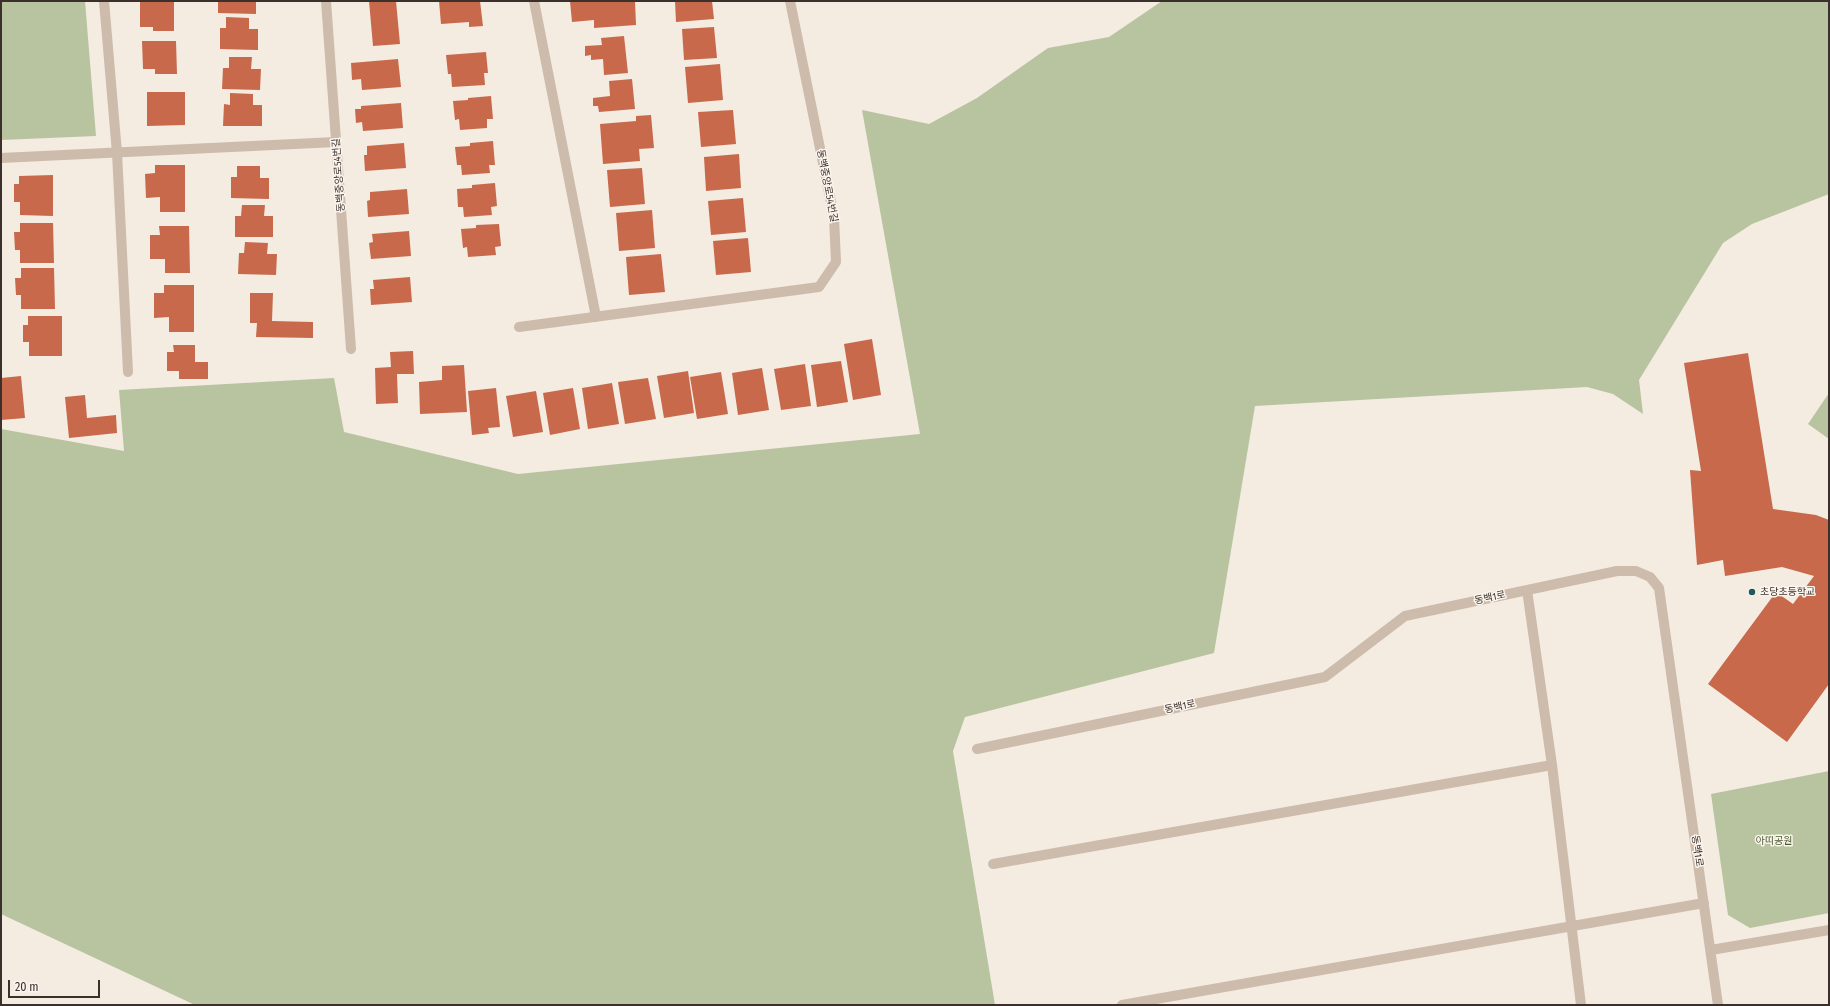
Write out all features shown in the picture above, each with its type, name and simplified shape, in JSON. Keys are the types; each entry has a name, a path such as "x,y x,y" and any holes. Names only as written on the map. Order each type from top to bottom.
{"street":[{"path":"104,1 117,153 128,372"},
{"name":"동백중앙로54번길","path":"326,1 351,349"},
{"path":"534,1 596,317"},
{"name":"동백중앙로54번길","path":"518,327 819,287 836,262 834,217 790,1"},
{"path":"1,158 336,142"},
{"name":"동백1로","path":"977,749 1325,677 1405,616 1617,571 1636,571 1650,576 1659,588 1718,1005"},
{"path":"1527,590 1552,765 1581,1005"},
{"path":"993,864 1552,765"},
{"path":"1122,1005 1704,904"},
{"path":"1711,950 1829,930"}],"green space":[{"path":"1,1 85,1 96,136 1,140"},
{"path":"1162,1 1829,1 1829,194 1752,224 1723,243 1639,380 1643,414 1613,394 1587,387 1255,406 1214,653 965,717 953,751 995,1005 195,1005 1,914 1,429 124,451 119,390 334,378 344,432 518,474 920,434 862,110 929,124 977,98 1048,48 1109,37"},
{"path":"1829,393 1829,439 1808,424"},
{"name":"아띠공원","path":"1829,771 1829,913 1750,928 1728,915 1711,794"}],"building":[{"path":"140,1 174,1 174,31 153,31 153,27 140,27"},
{"path":"218,1 256,1 256,14 218,13"},
{"path":"369,1 396,1 400,44 373,46"},
{"path":"439,1 480,1 483,26 469,27 469,22 441,24"},
{"path":"570,1 635,1 636,25 594,28 594,20 572,22"},
{"path":"675,1 712,1 714,19 676,22"},
{"path":"226,17 249,18 249,29 258,29 258,50 220,49 220,28 226,28"},
{"path":"714,27 717,58 684,60 682,29"},
{"path":"624,36 628,73 604,75 603,59 591,60 591,55 585,56 585,46 602,45 601,38"},
{"path":"142,41 176,41 177,74 155,74 155,69 143,69"},
{"path":"486,52 488,73 484,73 485,85 452,87 451,74 448,74 446,55"},
{"path":"229,57 252,57 251,69 261,69 260,90 222,89 223,68 229,68"},
{"path":"398,59 401,87 362,90 361,79 352,80 351,63"},
{"path":"720,64 723,100 688,103 685,67"},
{"path":"632,79 635,109 599,112 598,106 593,106 593,98 610,96 609,81"},
{"path":"147,92 185,92 185,125 147,126"},
{"path":"230,93 253,94 253,105 262,105 262,126 223,126 224,104 230,105"},
{"path":"491,96 493,119 487,119 487,128 460,130 459,119 455,120 453,101"},
{"path":"401,103 403,128 363,131 362,122 356,123 355,109 361,109 361,106"},
{"path":"733,110 736,144 701,147 698,112"},
{"path":"651,115 654,148 639,149 640,161 603,164 600,124 636,121 636,116"},
{"path":"493,141 495,165 489,165 490,173 462,175 461,165 457,165 455,147 470,146 470,143"},
{"path":"404,143 406,168 365,171 364,155 367,155 367,146"},
{"path":"739,154 741,188 706,191 704,157"},
{"path":"155,165 185,165 185,212 160,212 160,197 146,198 145,174 155,173"},
{"path":"237,166 260,166 260,178 269,178 269,199 231,198 231,177 237,177"},
{"path":"642,168 645,204 610,207 607,170"},
{"path":"53,175 53,216 20,215 20,202 14,202 14,184 19,184 19,176"},
{"path":"495,183 497,206 491,207 492,215 464,217 463,207 458,207 457,189 472,188 472,185"},
{"path":"407,189 409,214 368,217 367,201 370,200 370,192"},
{"path":"743,198 746,232 711,235 708,201"},
{"path":"242,205 265,205 264,216 273,216 273,237 235,237 235,216 241,216"},
{"path":"652,210 655,248 619,251 616,213"},
{"path":"20,223 53,223 54,263 20,263 20,250 15,250 14,232 20,232"},
{"path":"499,224 501,246 495,247 496,255 468,257 467,247 463,248 461,229 476,228 476,225"},
{"path":"159,226 189,226 190,273 165,273 165,259 150,259 150,235 160,235"},
{"path":"409,231 411,256 371,259 369,243 373,242 372,234"},
{"path":"748,238 751,272 716,275 713,241"},
{"path":"245,242 268,243 267,254 277,254 276,275 238,274 239,253 244,253"},
{"path":"661,254 665,292 629,295 626,257"},
{"path":"21,268 54,268 55,309 21,309 21,295 16,295 15,278 21,278"},
{"path":"410,277 412,302 371,305 370,289 374,289 373,280"},
{"path":"164,285 194,285 194,332 169,332 169,317 154,318 154,293 164,293"},
{"path":"250,293 273,293 272,321 313,322 313,338 256,337 257,323 250,323"},
{"path":"28,316 62,316 62,356 29,356 29,342 23,342 23,325 28,325"},
{"path":"872,339 881,395 853,400 844,344"},
{"path":"173,345 195,345 195,362 208,362 208,379 179,379 179,371 167,371 167,352 174,352"},
{"path":"413,351 414,374 397,374 398,403 376,404 375,368 391,367 390,352"},
{"path":"1748,353 1773,509 1816,515 1829,520 1829,684 1787,742 1708,684 1776,592 1793,604 1814,576 1782,567 1725,576 1723,560 1697,565 1690,470 1701,471 1684,363"},
{"path":"841,361 848,402 817,407 811,365"},
{"path":"805,364 811,406 781,410 774,369"},
{"path":"464,365 467,412 420,414 419,382 442,380 442,366"},
{"path":"762,368 769,410 738,415 732,373"},
{"path":"688,371 694,413 664,418 657,376"},
{"path":"721,372 728,414 697,419 690,377"},
{"path":"21,376 25,418 1,420 1,378"},
{"path":"648,378 656,419 625,424 618,382"},
{"path":"612,383 619,424 588,429 582,388"},
{"path":"496,388 500,427 488,428 489,433 472,435 468,391"},
{"path":"573,388 580,429 550,435 543,393"},
{"path":"536,391 543,432 513,437 506,396"},
{"path":"85,395 87,418 116,415 117,433 69,438 65,397"}],"place":[{"name":"초당초등학교","path":"1752,592"}]}
